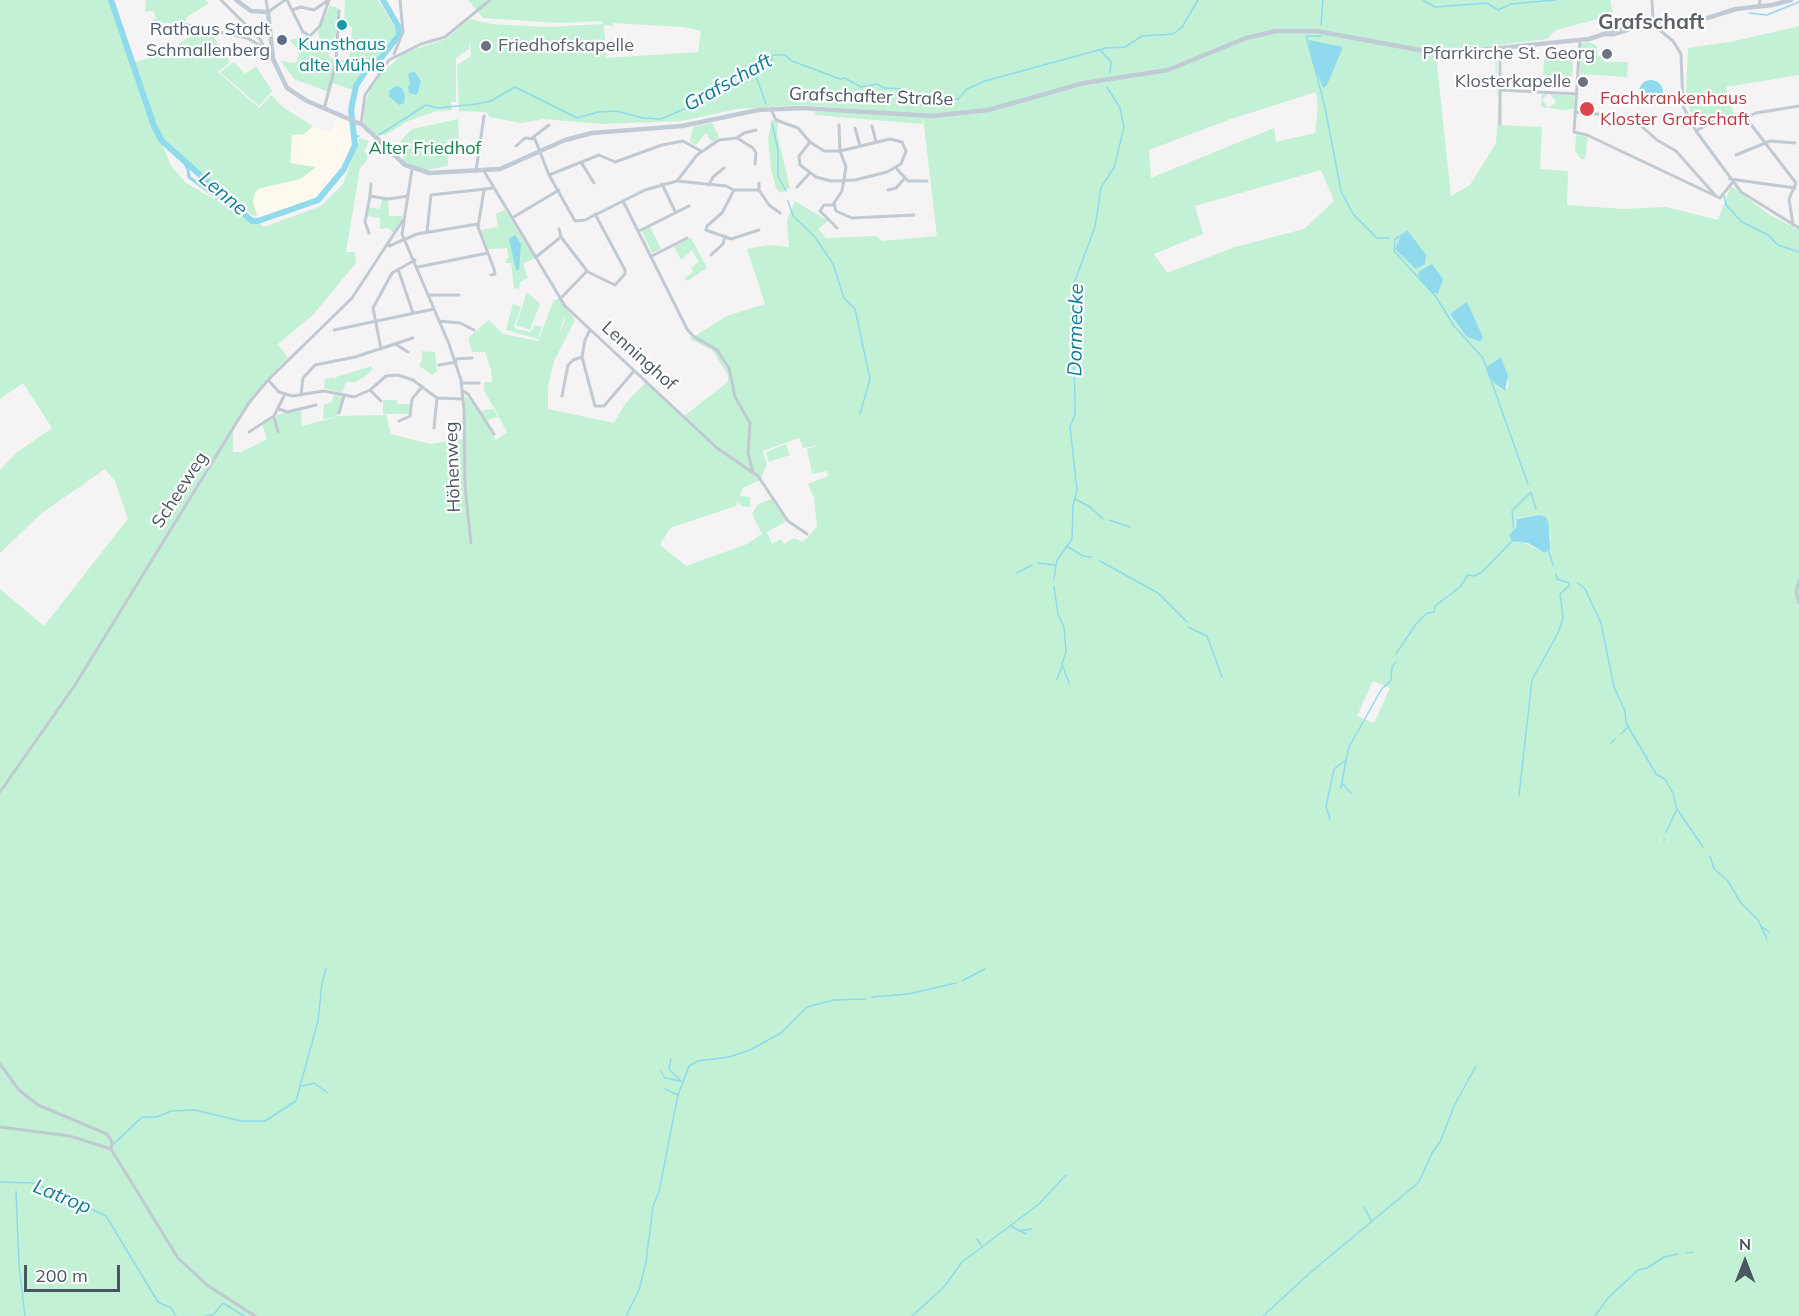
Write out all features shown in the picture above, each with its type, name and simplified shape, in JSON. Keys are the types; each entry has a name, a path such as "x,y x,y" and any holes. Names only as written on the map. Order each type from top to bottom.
{"street":[{"path":"220,0 261,39 264,46"},
{"path":"236,0 251,11 268,12 286,0 303,32 311,36 318,30 329,0"},
{"path":"266,0 272,52 278,74 285,86 301,98 359,124 412,169"},
{"path":"292,10 301,7 314,10 329,0"},
{"path":"359,124 361,106 367,91 381,68 393,56 403,32 400,0"},
{"path":"393,56 445,38 490,0"},
{"path":"1652,0 1657,28 1673,41 1681,54 1683,106 1696,131 1731,181 1749,198 1799,228"},
{"path":"1759,7 1760,0"},
{"name":"Grafschafter Straße","path":"412,169 430,173 503,168 541,150 592,133 682,126 771,109 803,108 919,115 961,114 1005,106 1093,81 1168,70 1246,38 1271,32 1316,31 1436,52 1580,40 1605,35 1634,23 1654,20 1701,21 1734,9 1759,7 1791,0"},
{"path":"324,109 336,63 339,11"},
{"path":"157,27 182,24 247,38 272,52"},
{"path":"1605,35 1633,29 1657,28"},
{"path":"1580,40 1574,133 1587,135 1720,198 1731,181"},
{"path":"1500,48 1500,124"},
{"path":"1500,90 1577,94"},
{"path":"1696,131 1713,121 1746,118 1756,113 1799,106"},
{"path":"771,109 776,120 798,128 810,142 824,150 840,151 892,139 905,145 905,156 896,168 872,177 842,181 823,180 809,174 799,160 801,152 810,142"},
{"path":"1575,112 1631,117 1657,140 1676,151 1717,196"},
{"path":"476,171 484,117"},
{"path":"1746,118 1795,181 1795,188 1789,200 1793,225"},
{"path":"516,146 522,139 532,138 549,125"},
{"path":"834,205 842,191 846,166 840,151 839,125"},
{"path":"872,126 876,142"},
{"path":"855,128 860,146"},
{"path":"677,181 702,151 718,140 736,138 756,130"},
{"path":"532,138 541,150 549,175 575,221 585,220 623,200 662,184 677,181 726,186 734,190 759,190"},
{"path":"736,138 755,150 755,164"},
{"path":"1736,155 1763,142 1776,140 1795,143"},
{"path":"549,175 601,155 615,162 662,145 683,141 702,151"},
{"path":"581,162 594,183"},
{"path":"709,185 712,177 724,168"},
{"path":"896,168 904,179 911,182 927,181"},
{"name":"Höhenweg","path":"412,169 403,220 405,238 455,361 463,391 465,486 471,543"},
{"name":"Lenninghof","path":"484,171 560,299 590,330 717,448 760,478 788,521 807,534"},
{"path":"797,187 809,174"},
{"path":"888,190 896,188 904,179"},
{"path":"1731,181 1795,188"},
{"path":"759,183 759,190 769,205 780,213"},
{"path":"369,233 365,222 371,184"},
{"path":"662,184 675,211"},
{"path":"427,232 430,195 494,188"},
{"path":"484,190 478,224 495,274 490,275"},
{"path":"512,218 559,190"},
{"path":"734,190 722,213 705,228 708,232 731,239 759,230"},
{"path":"370,196 388,199 408,196"},
{"path":"623,200 688,331 717,350 729,368 735,397 750,423 748,453 753,472"},
{"path":"834,205 839,213 852,218 914,215"},
{"path":"834,205 824,206 820,211 837,228"},
{"path":"639,231 689,206"},
{"path":"559,229 561,237 586,271 613,286 626,273 595,214"},
{"name":"Scheeweg","path":"0,792 75,685 243,412 268,380 347,303 403,220"},
{"path":"387,246 427,232 478,224"},
{"path":"711,255 723,244 725,236"},
{"path":"536,257 561,237"},
{"path":"652,256 687,238"},
{"path":"418,267 488,253"},
{"path":"381,349 373,308 391,275 415,260"},
{"path":"398,269 413,313"},
{"path":"560,299 586,271"},
{"path":"429,295 459,295"},
{"path":"334,330 434,309"},
{"path":"439,321 459,323 474,330"},
{"path":"590,330 585,340 582,357 592,402 597,407 604,406 634,371"},
{"path":"301,395 303,378 315,365 381,349 413,338"},
{"path":"395,344 408,352"},
{"path":"562,396 568,365 573,360 582,357"},
{"path":"439,365 472,358"},
{"path":"268,380 285,394 301,395 324,391 344,396 358,396 370,390 381,379 392,375 408,378 437,398 463,399"},
{"path":"461,383 479,384"},
{"path":"399,421 410,416 412,399 422,387"},
{"path":"370,390 381,401"},
{"name":"Höhenweg","path":"463,391 468,394 494,434"},
{"path":"249,432 274,416 285,394"},
{"path":"339,413 344,396"},
{"path":"434,428 437,398"},
{"path":"279,409 287,412 316,405"},
{"path":"274,416 278,432"},
{"path":"1799,580 1796,592 1799,603"},
{"path":"0,1064 19,1090 38,1105 105,1133 111,1141 111,1149 124,1167 166,1243 178,1258 207,1285 255,1316"},
{"path":"0,1127 70,1136 111,1149"}],"shaded area":[{"path":"337,118 352,124 352,138 345,168 335,181 309,201 269,215 257,216 253,202 255,192 261,188 300,179 315,168 290,164 292,135 304,133 313,126 331,132"}],"green space":[{"path":"0,0 113,0 134,63 165,52 201,30 211,33 230,62 218,72 259,108 271,95 284,108 313,126 304,134 292,135 290,163 316,167 300,179 261,188 255,192 253,202 257,216 252,215 193,170 158,134 171,166 186,183 214,199 229,200 264,227 321,206 343,184 360,138 369,141 364,152 368,154 367,160 360,168 346,252 355,252 356,263 313,315 278,344 288,358 267,379 233,430 233,452 241,452 267,439 262,424 273,419 277,420 277,415 301,409 302,426 336,417 323,419 324,404 331,403 334,395 343,397 337,416 386,415 391,434 430,444 463,439 465,395 479,411 493,409 498,417 486,420 480,412 496,440 507,432 484,390 484,382 492,382 491,370 485,352 472,352 468,338 489,320 503,334 538,341 553,302 561,313 553,301 559,298 575,320 554,361 548,386 548,409 614,423 625,404 646,382 684,416 728,382 728,375 712,350 690,339 727,316 765,304 747,249 768,245 789,247 787,220 795,201 828,221 818,229 826,238 875,236 883,241 937,236 923,118 922,124 815,115 815,111 922,114 802,105 737,109 682,121 601,124 544,119 521,123 490,117 486,112 459,111 457,65 471,56 470,40 469,49 456,58 456,102 451,102 452,110 437,111 408,121 385,135 377,135 364,123 363,109 370,90 381,74 404,53 446,39 470,19 492,24 546,27 603,24 601,21 559,23 483,18 468,0 1610,0 1613,15 1556,30 1547,39 1498,45 1496,88 1500,97 1499,125 1542,127 1540,169 1568,171 1567,205 1623,209 1666,207 1718,220 1731,186 1770,215 1799,230 1799,1316 0,1316 0,589 44,626 128,519 115,481 105,469 42,513 0,553 0,470 16,453 52,428 23,383 0,399","holes":["614,23 684,27 701,31 698,52 606,58 604,25 612,26","1496,54 1495,88 1499,97 1496,143 1470,185 1451,196 1436,56","1316,92 1318,106 1315,133 1276,142 1274,128 1151,178 1149,150 1231,119","1321,170 1334,201 1304,229 1235,247 1167,273 1154,254 1203,234 1195,206","1470,310 1483,337 1480,342 1466,336 1450,314","1501,357 1508,380 1508,388 1502,390 1494,383","799,438 803,448 821,445 807,449 812,474 827,471 828,476 808,484 814,498 817,527 803,542 794,538 784,544 781,539 772,544 767,532 787,521 772,498 757,505 752,514 762,534 747,544 686,566 660,545 670,528 736,506 738,501 741,506 750,507 750,497 740,496 743,488 760,480 767,464 763,451","1539,515 1545,517 1551,539 1545,553 1518,540 1513,533 1518,518","1373,681 1390,688 1374,723 1357,716"]},
{"path":"146,0 206,0 208,4 187,17 186,22 153,24 149,22 156,18 153,11 145,12"},
{"path":"345,0 378,0 397,31 389,48 366,66 353,90 333,83 329,92 294,79 281,61 296,63 299,55 296,47 289,40 310,36 309,47 329,48 329,56 333,59 349,61 352,27 344,25"},
{"path":"330,6 339,8 336,36 330,43 321,45 318,32"},
{"path":"1799,26 1799,75 1726,87 1734,115 1710,120 1699,126 1690,111 1686,93 1688,48 1735,41"},
{"path":"1589,42 1597,46 1597,56 1604,57 1604,62 1628,62 1627,77 1580,74 1581,43"},
{"path":"1545,50 1574,50 1572,76 1543,75"},
{"path":"234,62 245,74 256,66 272,91 259,106 220,72"},
{"path":"1542,94 1548,94 1542,100 1548,108 1541,107"},
{"path":"1550,94 1574,96 1575,108 1566,110 1548,108 1556,102"},
{"name":"Alter Friedhof","path":"458,119 459,138 447,140 448,166 425,170 411,166 403,160 401,140 412,129"},
{"path":"772,119 778,123 777,133 790,188 780,193 776,188 771,169 768,140"},
{"path":"712,123 719,137 717,139 712,142 706,133 696,145 690,142 693,127"},
{"path":"1576,135 1588,137 1585,159 1581,159 1575,151"},
{"path":"382,199 388,200 389,216 403,216 394,233 388,228 380,229 380,218 367,216 369,207 380,209"},
{"path":"505,210 535,258 523,264 528,278 520,282 519,289 514,288 511,263 506,263 506,259 509,258 507,248 488,249 481,230 498,227 496,214"},
{"path":"650,227 661,249 652,253 642,231"},
{"path":"691,238 707,268 687,281 685,278 693,272 691,268 699,262 692,250 681,260 674,246"},
{"path":"527,292 540,304 530,330 516,325"},
{"path":"513,304 521,307 514,326 516,329 530,332 535,325 542,327 538,339 506,330"},
{"path":"422,351 435,352 437,370 433,375 419,366"},
{"path":"372,366 372,370 364,377 355,382 346,382 342,393 324,388 325,379 335,378 336,382 336,377"},
{"path":"383,400 397,400 397,404 410,404 410,414 383,414"},
{"path":"786,444 790,455 769,462 766,452"}],"water":[{"path":"1309,40 1343,47 1327,85 1323,88 1312,61"},
{"path":"414,71 421,81 417,95 409,93 408,87 410,83 408,74"},
{"path":"1651,80 1659,84 1663,92 1659,100 1651,104 1643,100 1639,92 1643,84"},
{"path":"396,86 402,88 405,96 404,103 399,105 389,96 390,90"},
{"path":"1408,231 1426,255 1425,264 1416,269 1395,249 1401,235"},
{"path":"515,235 521,244 519,270 516,270 509,239"},
{"path":"1432,264 1443,279 1438,294 1431,292 1418,276 1419,271"},
{"path":"1467,302 1483,337 1480,342 1466,336 1450,314"},
{"path":"1501,357 1508,376 1505,391 1494,383 1487,370 1487,367"},
{"path":"1539,515 1546,517 1549,525 1550,549 1545,553 1528,543 1512,541 1509,535 1516,528 1517,519"}],"waterway":[{"name":"Lenne","path":"111,0 154,126 162,141 252,221 258,221 318,200 344,169 355,145 351,110 356,86 365,72 381,58 399,35 398,26 383,0"},
{"name":"Grafschaft","path":"379,135 426,105 438,108 477,104 491,101 515,87 577,118 598,112 616,111 643,118 661,119 691,106 748,70 772,61 772,55 785,55 792,61 840,79 845,78 861,87 877,84 884,88 904,89 910,102 920,104 958,99 967,89 985,81 1106,48 1125,47 1142,36 1173,34 1182,27 1198,0"},
{"path":"1321,25 1323,0"},
{"name":"Grafschaft","path":"1423,0 1435,7 1487,3 1498,10 1511,4 1556,0"},
{"name":"Grafschaft","path":"1749,13 1767,15 1799,2"},
{"path":"1321,36 1307,36 1307,39 1325,107 1341,191 1353,214 1377,238 1389,238"},
{"name":"Dormecke","path":"1101,51 1111,62 1110,73"},
{"path":"754,71 766,104"},
{"name":"Dormecke","path":"1054,579 1057,560 1072,539 1073,505 1077,490 1070,427 1075,414 1072,313 1074,283 1095,227 1101,187 1114,168 1124,127 1120,108 1107,87"},
{"path":"772,123 778,150 778,176 786,191"},
{"path":"182,158 188,169 189,177 216,197 224,198"},
{"path":"1724,195 1726,205 1742,222 1768,235 1778,245 1799,252"},
{"path":"788,201 793,216 815,237 833,264 844,298 855,309 870,379 860,414"},
{"path":"1407,232 1395,239 1394,251 1436,297 1454,326 1483,358 1528,484"},
{"path":"1514,531 1512,511 1531,492"},
{"path":"1531,493 1536,509"},
{"path":"1075,499 1090,507 1103,519"},
{"path":"1109,520 1130,527"},
{"path":"1396,654 1416,624 1427,613 1434,612 1435,606 1460,587 1468,575 1475,576 1483,571 1512,541"},
{"path":"1068,547 1083,556 1091,557"},
{"path":"1548,549 1553,565"},
{"path":"1100,561 1158,593 1187,622"},
{"path":"1038,563 1055,565"},
{"path":"1017,573 1032,565"},
{"path":"1519,795 1532,680 1558,633 1563,618 1560,594 1569,586 1569,583 1557,579 1556,574"},
{"path":"1578,583 1585,589 1601,623 1614,687 1625,711 1626,723 1656,774 1665,779 1673,793 1677,809 1703,847"},
{"name":"Dormecke","path":"1054,587 1058,614 1064,627 1066,652 1062,664 1069,683"},
{"path":"1188,627 1207,636 1222,677"},
{"path":"1330,819 1326,807 1334,769 1346,760 1349,747 1381,690 1391,680 1392,667 1396,662"},
{"path":"1057,679 1062,666"},
{"path":"1621,734 1629,726"},
{"path":"1611,743 1615,739"},
{"path":"1341,788 1346,760"},
{"path":"1342,783 1351,793"},
{"path":"1666,832 1677,809"},
{"path":"1710,856 1714,869 1728,881 1741,903 1758,920 1767,939"},
{"path":"1762,927 1769,932"},
{"path":"114,1144 142,1117 157,1117 171,1111 195,1110 241,1121 265,1121 296,1101 318,1021 322,983 326,969"},
{"path":"962,981 985,969"},
{"path":"872,997 908,994 956,983"},
{"path":"626,1316 639,1290 646,1262 653,1206 659,1192 678,1095 689,1066 698,1061 729,1057 750,1050 781,1033 807,1007 834,1000 865,999"},
{"path":"671,1059 669,1069 681,1081"},
{"path":"1263,1316 1311,1272 1419,1182 1432,1153 1440,1142 1455,1104 1476,1066"},
{"path":"661,1071 665,1078 680,1081"},
{"path":"303,1086 314,1083 328,1093"},
{"path":"665,1089 678,1095"},
{"path":"912,1316 944,1287 962,1262 1039,1204 1066,1175"},
{"name":"Latrop","path":"0,1182 34,1183 106,1216 158,1302 171,1308 176,1316"},
{"path":"16,1191 19,1265 25,1316"},
{"path":"1364,1207 1372,1222"},
{"path":"1011,1226 1026,1234"},
{"path":"1018,1231 1032,1229"},
{"path":"977,1239 981,1245"},
{"path":"1686,1253 1693,1252"},
{"path":"1595,1316 1608,1298 1638,1270 1647,1268 1664,1257 1678,1254"},
{"name":"Latrop","path":"206,1316 214,1314 223,1303 244,1316"}],"place":[{"name":"Kunsthaus alte Mühle","path":"342,25"},
{"name":"Rathaus Stadt Schmallenberg","path":"282,40"},
{"name":"Friedhofskapelle","path":"486,46"},
{"name":"Pfarrkirche St. Georg","path":"1607,54"},
{"name":"Klosterkapelle","path":"1583,82"},
{"name":"Fachkrankenhaus Kloster Grafschaft","path":"1587,109"}],"district":[{"name":"Grafschaft","path":"1651,23"}]}
